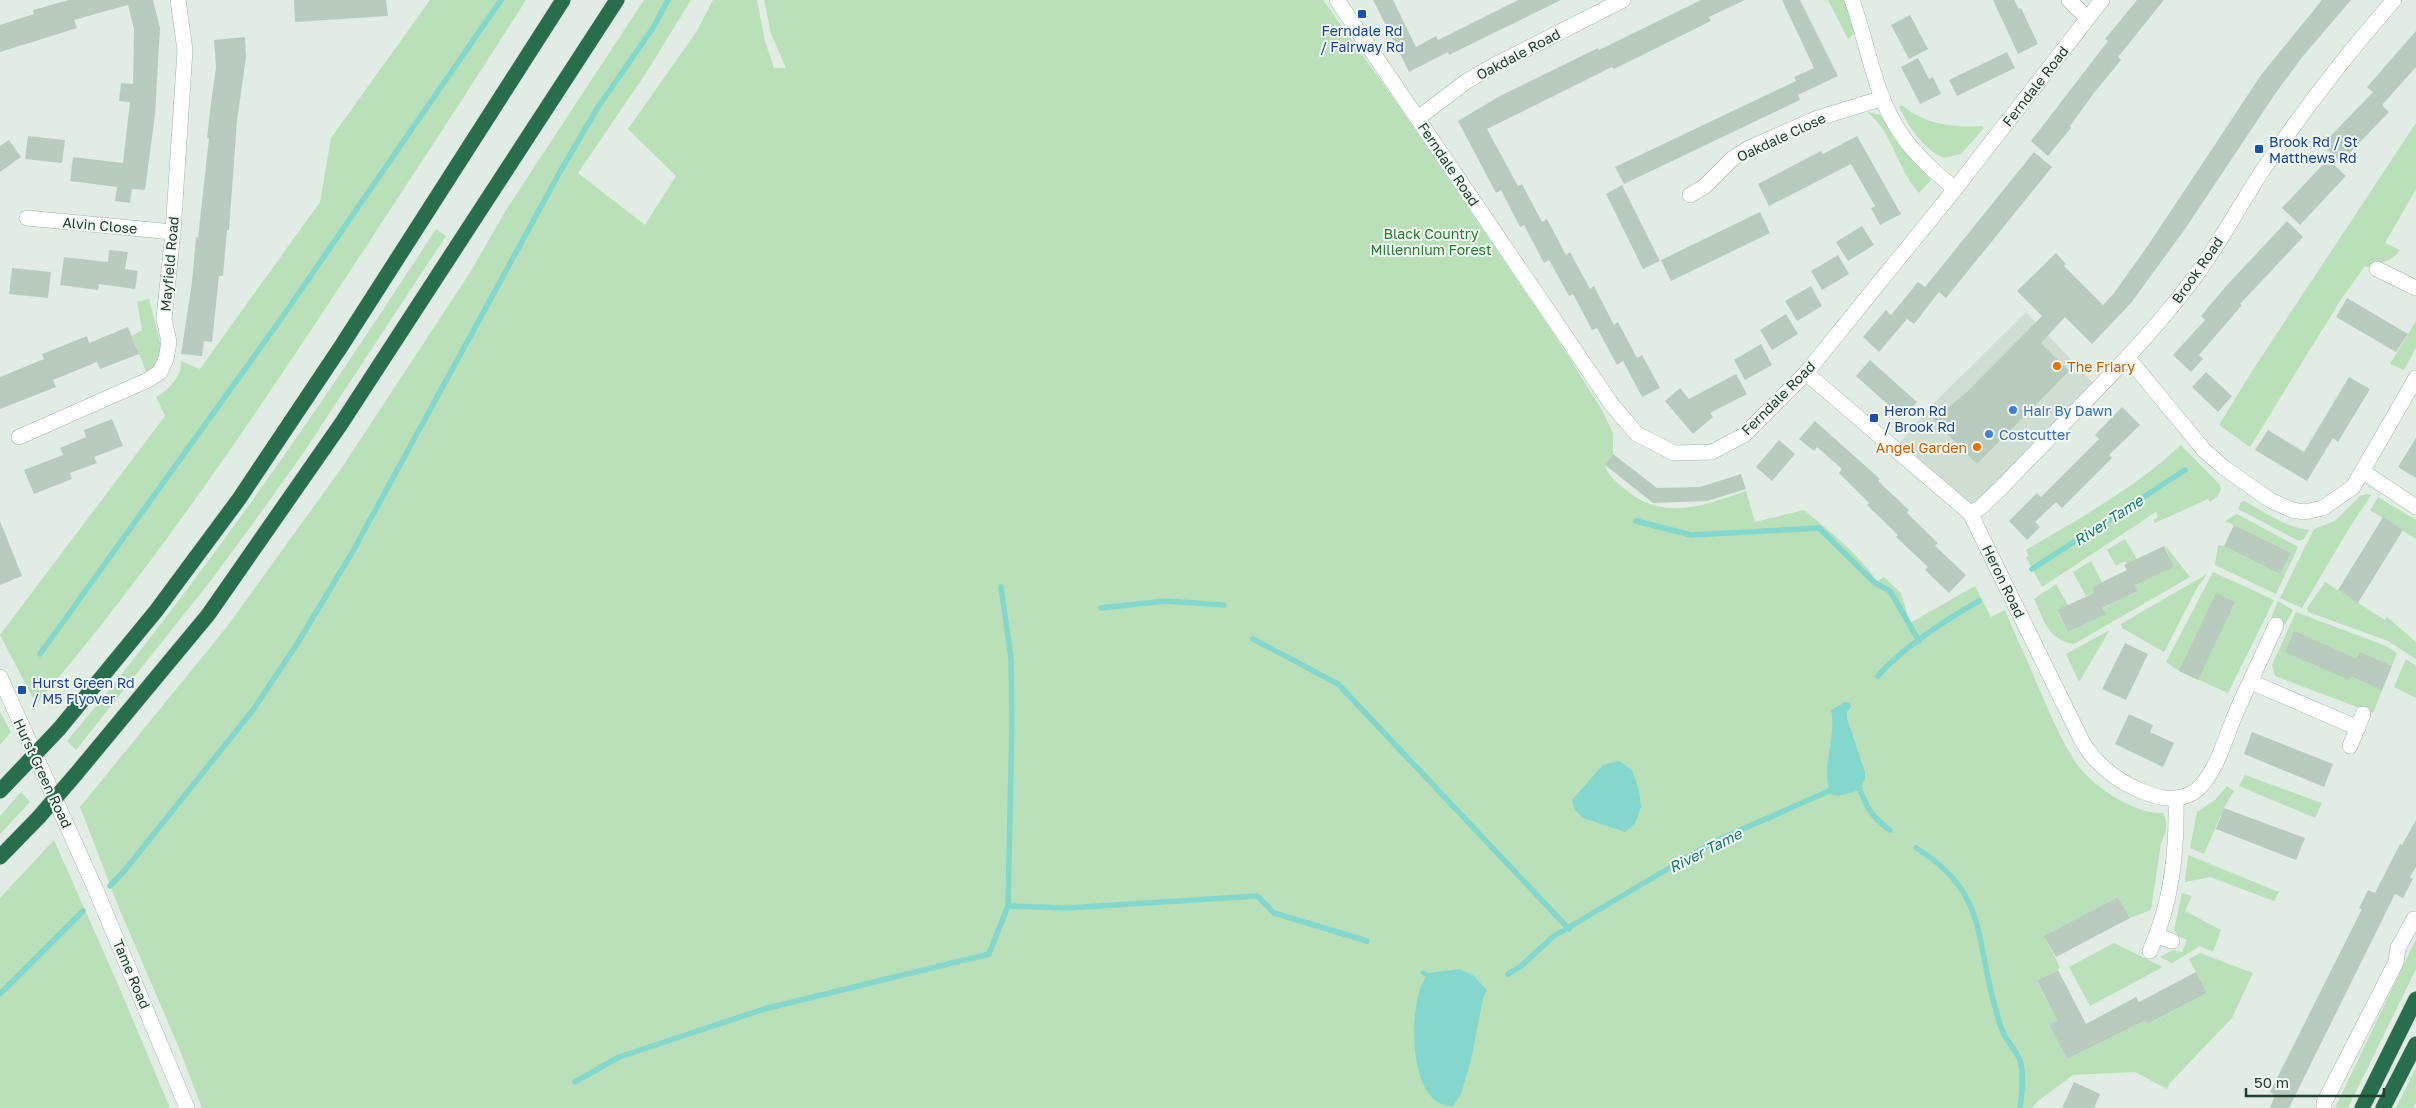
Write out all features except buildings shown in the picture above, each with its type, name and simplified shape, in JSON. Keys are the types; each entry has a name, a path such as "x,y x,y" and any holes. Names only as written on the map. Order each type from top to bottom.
{"highway":[{"path":"0,791 59,729 156,611 239,499 342,345 563,0"},
{"path":"0,857 39,817 76,774 208,614 330,440 617,0"},
{"path":"2362,1108 2416,999"},
{"path":"2383,1108 2416,1044"}],"street":[{"name":"Mayfield Road","path":"19,437 148,380 160,372 166,359 168,342 164,319 173,232 185,50 178,0"},
{"name":"Ferndale Road","path":"1337,0 1612,405 1637,434 1674,453 1712,452 1744,435 1806,373 1955,189 2102,0"},
{"name":"Oakdale Road","path":"1418,118 1467,81 1493,66 1623,0"},
{"path":"1852,0 1883,98 1900,134 1955,189"},
{"path":"2070,0 2087,18"},
{"name":"Brook Road","path":"1970,512 1980,508 2154,330 2193,280 2276,151 2364,35 2394,0"},
{"name":"Oakdale Close","path":"1690,196 1704,187 1732,159 1749,148 1815,119 1883,98"},
{"name":"Alvin Close","path":"27,218 173,232"},
{"path":"2377,270 2416,288"},
{"path":"2128,358 2204,450 2236,478 2270,500 2292,510 2313,512 2342,496 2353,486 2416,378"},
{"name":"Heron Road","path":"1806,373 1970,512 2090,754 2104,768 2132,787 2152,795 2176,799"},
{"path":"2362,471 2416,507"},
{"path":"2150,951 2157,936 2175,858 2176,799 2195,791 2207,777 2276,625"},
{"name":"Hurst Green Road","path":"0,677 74,841"},
{"path":"2251,682 2358,728"},
{"path":"2350,746 2363,714"},
{"name":"Tame Road","path":"74,841 187,1108"},
{"path":"2324,1108 2336,1078 2396,962 2398,948 2414,919 2416,920"},
{"path":"2157,936 2172,941"}],"shaded area":[{"path":"2026,312 2098,388 1978,509 1895,449 1926,411"}],"green space":[{"path":"430,0 526,0 286,368 184,515 112,611 36,704 0,635 165,416 156,397 166,391 174,382 181,367 181,361 200,369 320,202 331,138"},
{"name":"Black Country Millennium Forest","path":"644,0 691,0 644,76 578,173 645,225 676,176 628,129 697,31 713,0 757,0 765,41 774,68 786,68 771,34 764,0 1323,0 1399,106 1567,354 1603,412 1613,433 1613,454 1605,465 1613,479 1640,500 1655,506 1685,508 1746,491 1755,522 1804,510 1852,552 1877,581 1884,577 1901,593 1910,623 1975,586 1991,617 2005,610 2054,722 2074,760 2081,769 2101,788 2126,803 2139,809 2163,813 2166,828 2161,843 2151,910 2130,918 2118,897 2045,936 2060,968 2037,982 2057,1020 2049,1025 2067,1059 2146,1020 2149,1024 2207,993 2189,959 2200,953 2253,973 2232,1018 2170,1083 2167,1089 2135,1072 2073,1075 2038,1101 2032,1108 202,1108 179,1048 119,908 80,807 226,628 343,466 471,271 506,210"},
{"path":"1828,0 1844,0 1856,32 1848,39"},
{"path":"1902,105 1929,121 1950,125 1982,126 1984,128 1961,154 1944,158 1936,154 1917,137 1899,107"},
{"path":"1867,112 1880,115 1931,180 1919,193 1905,173 1883,130"},
{"path":"2416,123 2416,189 2385,243 2400,250 2389,260 2383,262 2375,261 2372,269 2365,266 2340,301 2250,447 2219,425 2254,368"},
{"path":"436,229 446,236 302,455 212,579 76,750 67,741 117,680 213,555 349,361"},
{"path":"149,299 161,346 157,365 147,374 132,336 142,330 137,302"},
{"path":"2416,321 2416,348 2404,370 2390,364"},
{"path":"2181,445 2219,484 2221,488 2218,496 2210,502 2208,499 2155,523 2153,520 2158,517 2156,512 2042,587 2026,557 2029,556 2026,550 2126,489"},
{"path":"2371,495 2302,608 2280,598 2314,529 2335,521 2360,496"},
{"path":"2378,497 2416,520 2416,539 2370,510"},
{"path":"2244,501 2291,526 2309,530 2304,539 2299,541 2238,509 2241,502"},
{"path":"2237,514 2298,547 2276,594 2215,565 2218,545 2224,546 2280,574 2291,553 2225,521"},
{"path":"2125,539 2137,559 2127,564 2125,561 2116,566 2107,550"},
{"path":"2165,545 2190,577 2074,644 2065,642 2052,634 2044,622 2034,599 2056,584 2068,605 2057,611 2068,632 2105,614 2103,608 2138,591 2135,585 2173,567"},
{"path":"2091,561 2102,582 2092,587 2094,593 2086,596 2073,572"},
{"path":"2213,572 2274,600 2228,693 2179,671 2166,662"},
{"path":"2207,574 2197,588 2164,652 2122,628 2121,624"},
{"path":"2325,582 2385,620 2387,617 2416,642 2416,659 2388,641 2308,612 2307,608"},
{"path":"2278,601 2293,610 2285,625 2271,618"},
{"path":"2296,612 2386,646 2397,653 2373,713 2275,676 2272,665"},
{"path":"2110,630 2079,682 2066,654"},
{"path":"2406,659 2416,666 2416,698 2394,687"},
{"path":"0,712 11,732 0,745"},
{"path":"2245,775 2322,803 2315,818 2239,786"},
{"path":"2227,786 2234,791 2224,808 2204,854 2190,848 2197,812 2215,800"},
{"path":"21,792 30,802 0,834 0,816"},
{"path":"54,840 170,1108 0,1108 0,898"},
{"path":"2188,855 2279,892 2274,901 2210,877 2185,882"},
{"path":"2182,893 2192,896 2185,911 2221,930 2213,952 2200,946 2172,963 2160,957 2173,950 2182,952 2187,940 2178,936 2174,930"},
{"path":"2416,939 2416,969 2348,1108 2335,1108"},
{"path":"2114,943 2163,967 2090,1006 2069,967"},
{"path":"2416,1068 2416,1103 2413,1108 2396,1108"}],"water":[{"path":"1845,702 1850,703 1851,707 1847,712 1847,718 1865,772 1865,779 1860,790 1839,796 1831,794 1828,784 1827,773 1832,731 1831,710"},
{"path":"1619,761 1632,770 1639,790 1641,807 1635,824 1625,832 1583,818 1574,809 1572,800 1603,765"},
{"path":"1459,969 1473,975 1487,990 1483,998 1471,1060 1461,1094 1453,1106 1438,1102 1426,1090 1419,1072 1415,1051 1414,1029 1420,990 1426,977 1420,973 1422,970 1429,973"}],"waterway":[{"path":"40,654 276,326 501,0"},
{"path":"110,886 125,870 253,710 297,644 353,551 561,170 598,107 653,28 668,0"},
{"name":"River Tame","path":"2032,569 2185,470"},
{"path":"1636,521 1691,535 1819,528 1875,583 1890,591 1919,641"},
{"path":"1001,587 1011,658 1012,721 1008,906"},
{"path":"1101,608 1165,601 1224,605"},
{"name":"River Tame","path":"1878,676 1912,645 1939,625 1979,601"},
{"path":"1253,639 1338,684 1569,929"},
{"path":"1858,784 1870,810 1878,821 1890,830"},
{"name":"River Tame","path":"1508,974 1521,966 1554,936 1698,851 1718,840 1829,791 1833,786"},
{"path":"1916,848 1940,865 1956,882 1968,901 1976,920 2000,1025 2021,1064 2020,1108"},
{"path":"575,1082 619,1057 764,1009 989,954 1008,906 1068,908 1257,896 1274,913 1367,941"},
{"path":"0,994 83,911"}],"place":[{"name":"Ferndale Rd / Fairway Rd","path":"1362,14"},
{"name":"Brook Rd / St Matthews Rd","path":"2259,149"},
{"name":"The Friary","path":"2057,366"},
{"name":"Hair By Dawn","path":"2013,410"},
{"name":"Heron Rd / Brook Rd","path":"1874,418"},
{"name":"Costcutter","path":"1989,434"},
{"name":"Angel Garden","path":"1977,447"},
{"name":"Hurst Green Rd / M5 Flyover","path":"22,690"}]}
